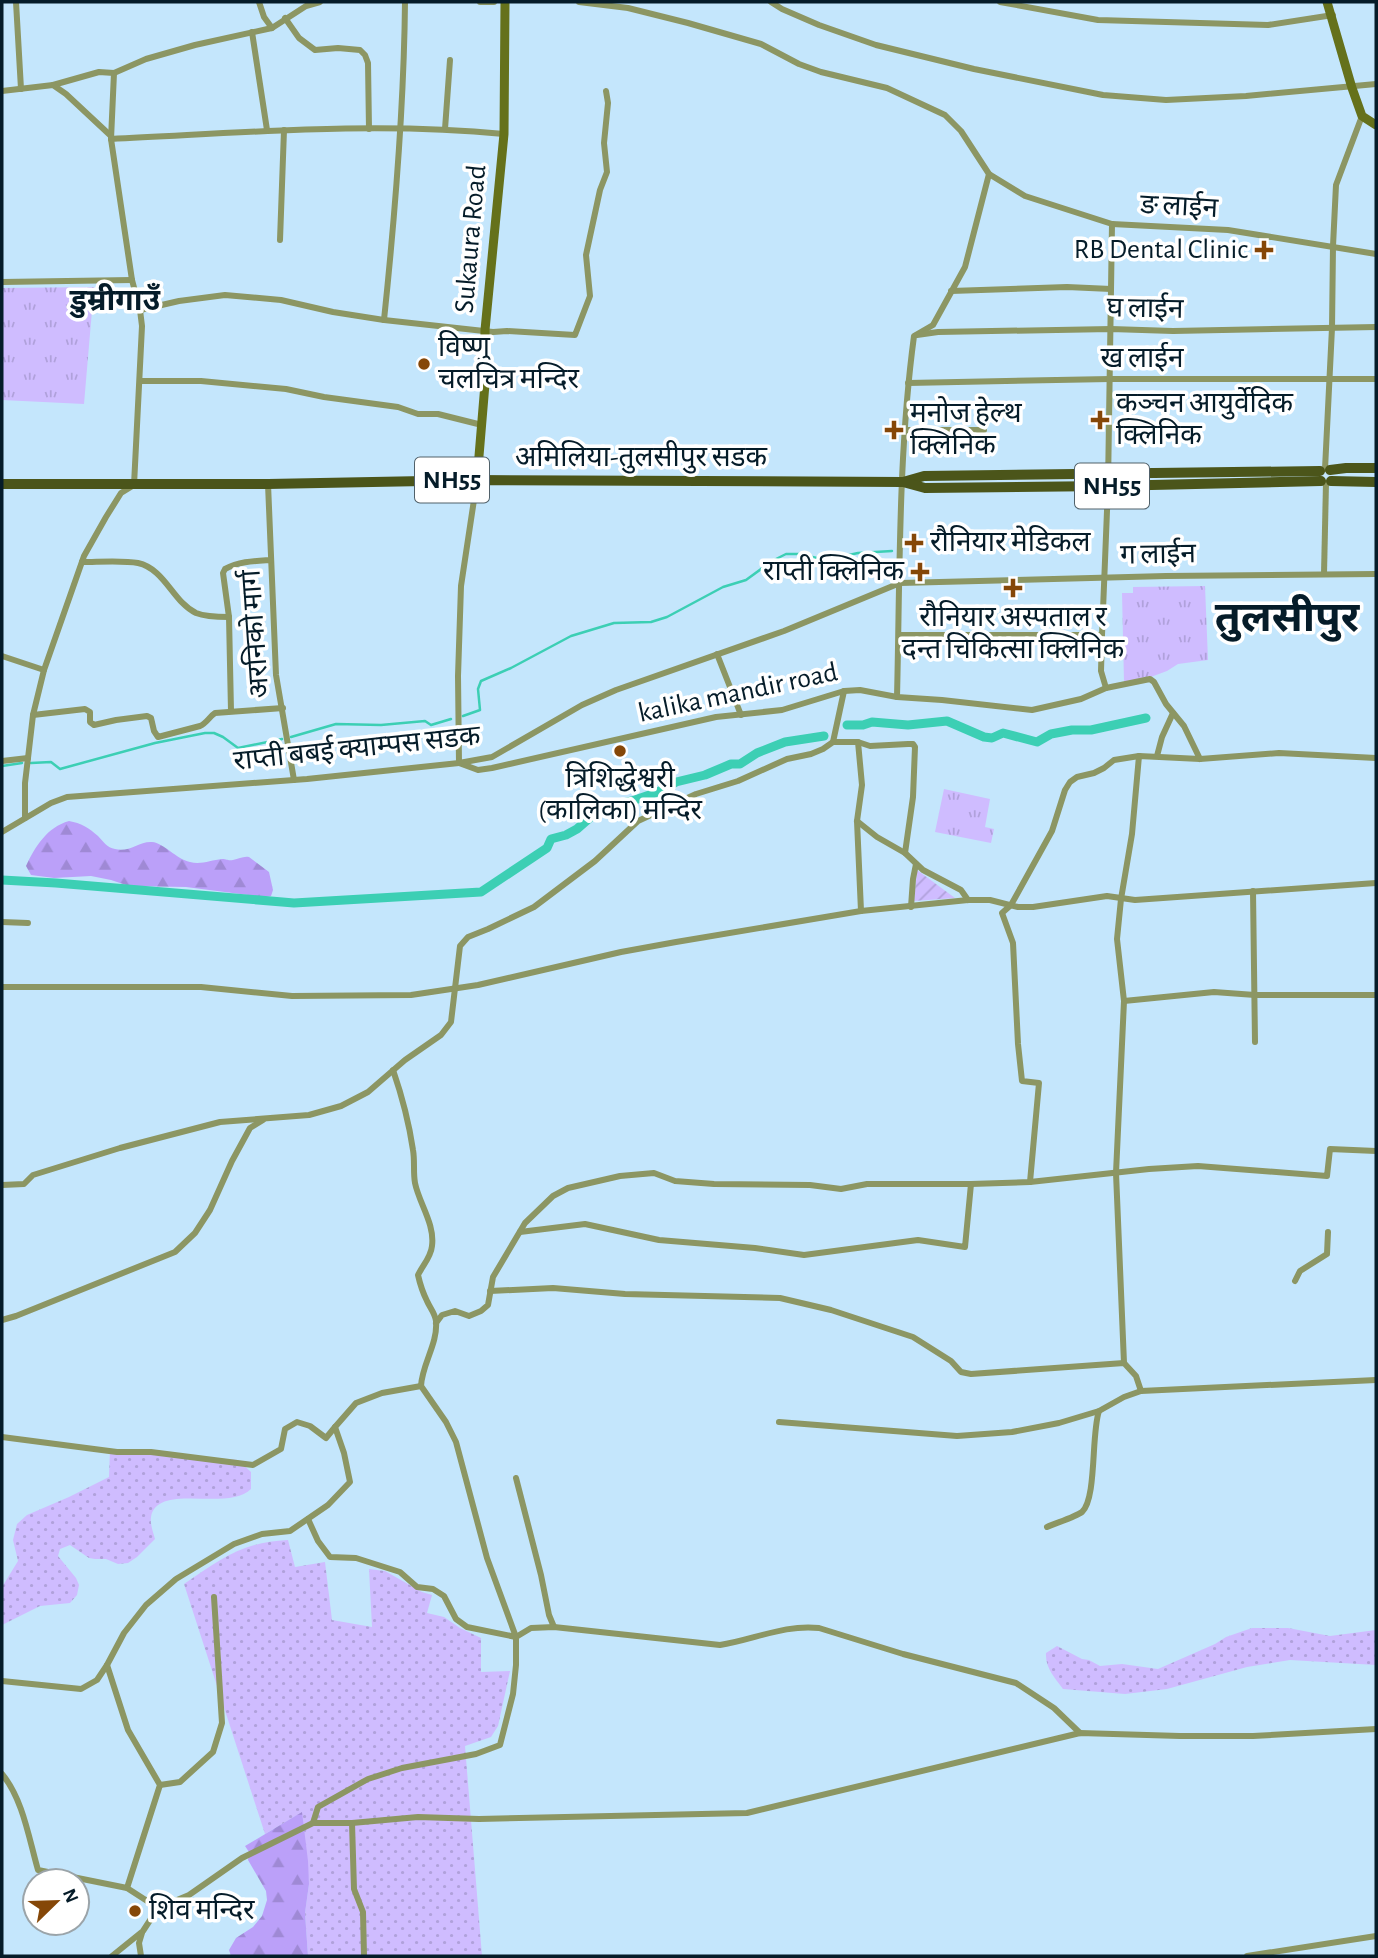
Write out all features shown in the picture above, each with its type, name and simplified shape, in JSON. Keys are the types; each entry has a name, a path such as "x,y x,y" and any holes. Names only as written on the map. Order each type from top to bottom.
{"main road":[{"name":"NH55","path":"1325,476 1346,468 1376,468"},
{"name":"NH55","path":"903,482 924,476 1108,481 1325,476 1376,482"},
{"name":"अमिलिया-तुलसीपुर सडक","path":"2,484 268,484 477,480 903,482"}],"street":[{"path":"16,2 21,89"},
{"path":"259,2 264,17 272,27"},
{"path":"2,91 53,85 99,72 114,73 146,59 272,27 306,4 320,2"},
{"path":"384,320 400,127 405,2"},
{"path":"480,2 494,2"},
{"name":"Sukaura Road","path":"477,480 485,384 485,330 504,134 505,2"},
{"path":"579,2 628,8 688,23 761,44 821,72 887,88 945,115 961,131 989,174 965,267 933,324 914,336 905,430 897,697"},
{"path":"771,2 819,25 876,44 974,69 1104,95 1166,100 1352,88 1376,84"},
{"path":"1000,2 1098,20 1268,25 1333,15"},
{"path":"1328,2 1352,88 1363,116 1376,125"},
{"path":"285,18 299,37 315,50 360,50 365,55 368,63 369,129"},
{"path":"252,32 267,130"},
{"path":"445,129 450,60"},
{"path":"25,818 27,758 33,715 44,670 82,562 121,493 134,485 142,326 132,280 111,137 114,73"},
{"path":"53,85 66,93 111,137 400,127 504,134"},
{"path":"140,310 225,295 281,300 384,320 493,332 575,335 590,296 586,255 600,190 607,172 604,143 608,103 606,91"},
{"path":"1325,574 1325,476 1336,185 1363,116"},
{"path":"280,240 284,130"},
{"name":"ङ लाईन","path":"989,174 1026,196 1112,224 1228,230 1376,254"},
{"path":"1106,688 1101,671 1108,481 1112,224"},
{"path":"2,282 132,280"},
{"path":"951,291 1067,287 1111,289"},
{"name":"घ लाईन","path":"914,336 938,332 1376,327"},
{"name":"ख लाईन","path":"908,383 1110,379 1376,379"},
{"path":"140,381 201,381 271,387 398,407 418,414 438,414 482,425"},
{"path":"905,430 984,430"},
{"path":"459,763 461,586 477,480"},
{"name":"अरनिको मार्ग","path":"268,484 276,675 294,780"},
{"path":"231,711 229,617 223,573 225,569 248,561 271,560"},
{"path":"82,562 139,563 164,580 195,612 210,617 229,617"},
{"name":"ग लाईन","path":"900,583 1376,574"},
{"name":"राप्ती बबई क्याम्पस सडक","path":"2,832 51,803 67,797 294,780 459,763 492,757 582,705 616,690 784,631 900,583"},
{"path":"899,635 1102,635"},
{"path":"717,654 741,715"},
{"path":"2,656 44,670"},
{"name":"kalika mandir road","path":"459,763 478,770 492,768 690,722 782,710 844,691 860,690 897,697 1032,710 1081,699 1106,688 1150,679 1173,713"},
{"path":"833,743 844,691"},
{"path":"33,715 85,709 90,712 90,722 94,725 147,716 151,718 158,737 200,726 215,713 283,708"},
{"path":"1157,756 1173,713 1184,726 1200,759"},
{"path":"858,742 862,785 857,821 861,911"},
{"path":"2,1185 24,1184 33,1174 95,1154 220,1122 309,1115 341,1106 368,1092 441,1035 452,1022 460,946 468,937 534,907 595,861 638,821 696,794 738,781 787,759 811,754 833,743 858,742 870,746 913,744 913,797 905,853"},
{"path":"1030,1182 1039,1083 1023,1081 1018,1044 1013,943 1002,913 1011,905 1052,831 1070,782 1104,768 1114,760 1139,756 1200,759 1279,753 1376,758"},
{"path":"1139,756 1118,939 1124,1001 1116,1173 1124,1363 1136,1376 1141,1391"},
{"path":"2,761 27,758"},
{"path":"857,821 905,853 923,870 961,890 968,900"},
{"path":"911,907 916,864"},
{"path":"2,987 201,987 292,996 411,995 456,989 621,952 861,911 968,900 990,900 1018,907 1033,907 1107,896 1135,900 1159,899 1376,883"},
{"path":"1253,891 1255,1042"},
{"path":"2,922 29,923"},
{"path":"1124,1001 1214,992 1255,995 1376,995"},
{"path":"313,1823 318,1807 368,1779 402,1768 476,1754 500,1745 513,1694 516,1637 487,1558 456,1442 446,1422 421,1387 436,1323 418,1275 429,1258 433,1245 430,1227 419,1202 414,1180 413,1151 393,1070"},
{"path":"2,1320 175,1252 195,1233 209,1210 250,1128 265,1118"},
{"path":"436,1323 442,1315 455,1311 469,1316 488,1305 493,1277 525,1223 552,1196 568,1188 620,1176 654,1173 676,1181 810,1185 841,1189 867,1184 971,1185 1030,1182 1198,1166 1328,1176 1330,1149 1376,1152"},
{"path":"520,1232 586,1224 659,1240 804,1255 918,1240 965,1247 971,1185"},
{"path":"1295,1281 1300,1271 1327,1254 1328,1232"},
{"path":"490,1292 553,1288 625,1294 780,1298 831,1310 913,1337 951,1361 961,1371 971,1374 1124,1363"},
{"path":"779,1422 957,1436 1012,1432 1059,1423 1099,1411 1141,1391 1376,1380"},
{"path":"2,1437 117,1452 151,1452 253,1465 281,1449 285,1429 297,1422 310,1426 326,1438 356,1403 382,1393 421,1387"},
{"path":"1047,1527 1082,1511 1090,1497 1095,1423 1099,1411"},
{"path":"2,1681 81,1689 97,1680 124,1633 146,1605 176,1579 234,1544 262,1534 290,1531 328,1505 350,1482 335,1427"},
{"path":"516,1478 554,1627"},
{"path":"308,1519 318,1541 330,1557 356,1558 400,1572 417,1587 433,1589 444,1596 456,1619 467,1627 516,1637 531,1628 554,1627 720,1645 805,1626 819,1628 903,1654 1016,1683 1054,1708 1080,1733"},
{"path":"160,1785 180,1782 213,1752 222,1723 214,1597"},
{"path":"107,1665 128,1730 160,1785 127,1888"},
{"path":"141,1956 139,1943 143,1931 158,1908 189,1895 242,1858 313,1823 352,1823 418,1817 479,1819 747,1813 1080,1733 1253,1736 1376,1729"},
{"path":"2,1774 19,1806 38,1870 127,1888 158,1908"},
{"path":"352,1823 354,1889 363,1912 364,1956"},
{"path":"112,1956 143,1931"},
{"path":"1247,1956 1376,1936"}],"green space":[{"path":"94,287 84,404 2,400 2,288"},
{"path":"1205,586 1208,660 1178,664 1148,678 1124,682 1122,593 1133,593 1133,587"},
{"path":"944,789 990,799 985,827 994,829 991,843 935,832"},
{"path":"69,821 88,828 107,846 120,850 152,842 194,863 249,857 269,872 273,890 271,896 186,887 129,886 91,876 54,878 31,875 26,866 38,845 54,828"},
{"path":"917,870 955,898 914,901"},
{"path":"110,1449 238,1460 251,1472 251,1489 241,1495 227,1498 179,1499 166,1501 156,1507 151,1517 155,1539 128,1563 118,1564 106,1559 89,1558 70,1545 60,1549 58,1556 79,1585 77,1595 70,1603 40,1606 2,1625 2,1587 18,1561 13,1540 17,1524 27,1515 109,1477"},
{"path":"288,1540 295,1567 325,1562 332,1620 372,1627 369,1569 385,1571 432,1595 427,1613 444,1617 481,1638 481,1672 510,1671 498,1726 491,1737 465,1746 482,1956 308,1956 305,1913 309,1884 301,1813 265,1834 184,1584 233,1553 258,1544"},
{"path":"1252,1628 1288,1628 1330,1636 1376,1630 1376,1665 1290,1660 1247,1667 1167,1689 1125,1694 1063,1689 1051,1672 1046,1658 1046,1653 1057,1646 1100,1666 1122,1664 1158,1669 1226,1637"},
{"path":"302,1812 309,1884 305,1913 308,1956 231,1956 229,1950 236,1938 253,1927 262,1916 267,1900 266,1891 248,1860 249,1852 245,1846"}],"waterway":[{"path":"463,716 480,710 478,689 481,681 571,636 614,623 651,622 667,617 723,587 746,580 786,554 826,560 858,553 892,551"},
{"path":"847,725 872,722 908,725 947,721 984,737 992,738 1003,733 1037,742 1051,734 1091,730 1146,718"},
{"path":"291,737 336,724 381,725 425,721 431,725 451,719"},
{"path":"31,763 51,762 60,769 155,743 205,733 223,737 238,748 282,739"},
{"path":"2,880 294,903 481,892 547,848 551,839 577,829 601,808 632,801 676,782 705,775 731,764 740,764 757,753 785,742 824,736"},
{"path":"2,766 22,763"}],"place":[{"name":"RB Dental Clinic","path":"1264,250"},
{"name":"विष्णु चलचित्र मन्दिर","path":"424,364"},
{"name":"कञ्चन आयुर्वेदिक क्लिनिक","path":"1100,420"},
{"name":"मनोज हेल्थ क्लिनिक","path":"894,430"},
{"name":"रौनियार मेडिकल","path":"914,543"},
{"name":"राप्ती क्लिनिक","path":"920,572"},
{"name":"रौनियार अस्पताल र दन्त चिकित्सा क्लिनिक","path":"1013,588"},
{"name":"त्रिशिद्धेश्वरी (कालिका) मन्दिर","path":"620,751"},
{"name":"शिव मन्दिर","path":"135,1911"}],"district":[{"name":"डुम्रीगाउँ","path":"115,301"},
{"name":"तुलसीपुर","path":"1287,618"}]}
